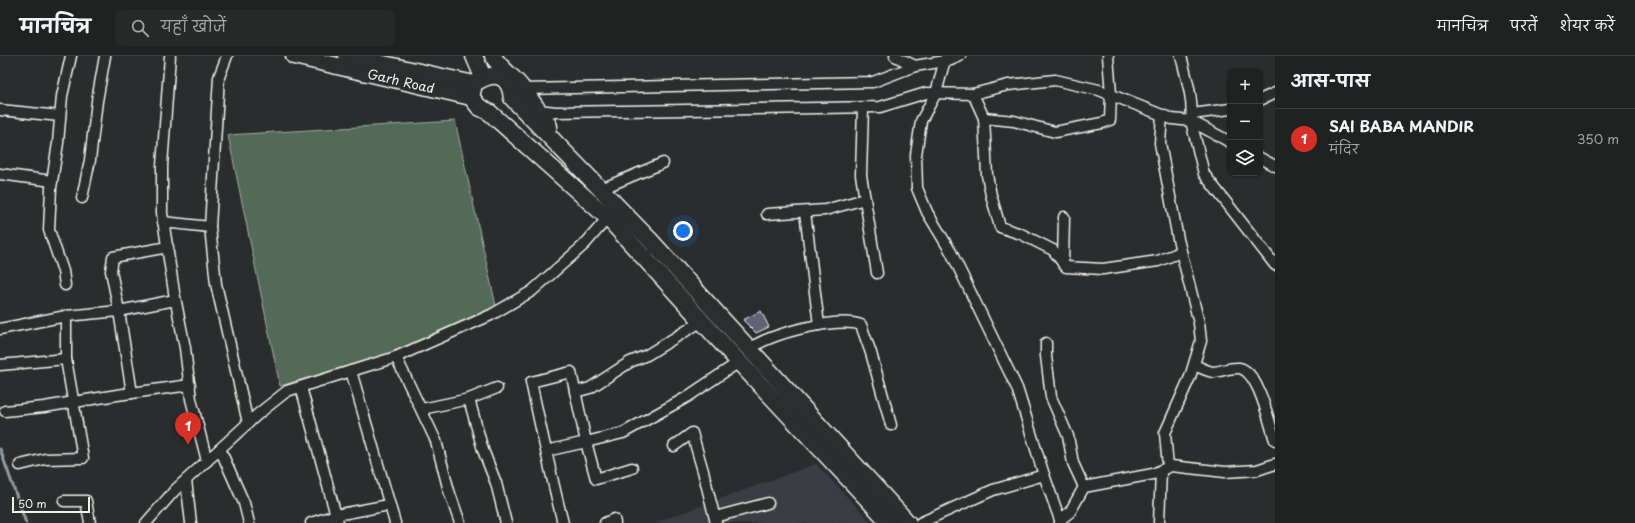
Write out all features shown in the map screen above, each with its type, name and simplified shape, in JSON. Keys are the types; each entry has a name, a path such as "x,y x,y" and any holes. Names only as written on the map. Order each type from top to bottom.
{"main road":[{"name":"Garh Road","path":"294,56 317,59 477,91"},
{"name":"Garh Road","path":"347,56 477,91"},
{"path":"474,56 477,91 489,112 613,212 749,348 908,523"},
{"path":"493,56 498,65 514,78 524,89 551,130 553,142"},
{"path":"477,91 495,75 505,80 511,90 512,98 553,142 601,189 613,212 702,321 890,523"},
{"path":"738,361 749,348"}],"street":[{"path":"65,285 63,271 49,230 52,181 58,143 62,96 71,56"},
{"path":"82,198 90,160 96,101 105,56"},
{"path":"170,56 162,166 162,213 175,300 185,348 191,399 207,461"},
{"path":"227,56 219,77 210,227 216,284 248,423"},
{"path":"894,56 915,66"},
{"path":"524,89 873,82 915,66 960,56"},
{"path":"984,118 1014,121 1055,132 1102,123 1110,120 1108,56"},
{"path":"1181,56 1188,81 1192,118 1204,174 1275,265"},
{"path":"946,59 936,93 921,121 916,155 918,188 927,212 951,252 1017,388 1060,521 1070,512 1084,487"},
{"path":"538,110 556,112 880,108 926,93 974,94 1008,85 1054,80 1099,90 1172,119 1192,118 1227,110"},
{"path":"1263,98 1274,92"},
{"path":"974,94 984,118 987,175 1000,227 1020,234 1054,250 1066,267 1103,269 1158,261 1181,252"},
{"path":"863,108 861,175 877,273"},
{"path":"0,110 60,116"},
{"path":"1160,523 1165,469 1165,433 1194,365 1201,341 1199,323 1181,252 1160,143 1162,115"},
{"path":"1192,118 1227,140"},
{"path":"1263,160 1275,166"},
{"path":"601,189 663,163"},
{"path":"0,174 52,181"},
{"path":"766,214 825,210 865,199"},
{"path":"150,521 186,480 248,423 287,391 396,357 491,315 532,291 585,244 613,212"},
{"path":"805,212 819,325"},
{"path":"1063,264 1064,217"},
{"path":"163,222 210,227"},
{"path":"132,393 111,271 113,257 168,247"},
{"path":"0,329 66,316 119,311 175,300"},
{"path":"20,465 45,459 83,458 66,359 66,316"},
{"path":"575,392 590,388 630,362 647,355 702,321"},
{"path":"749,348 779,335 819,325 854,323 861,325 871,353 891,425"},
{"path":"1046,343 1051,397 1068,436 1072,463 1084,487"},
{"path":"396,357 422,408 436,441 449,491 460,523"},
{"path":"0,365 66,359"},
{"path":"546,451 623,433 687,397 738,361"},
{"path":"1194,365 1213,372 1232,368 1241,368 1249,373 1257,385 1275,440"},
{"path":"351,371 395,523"},
{"path":"563,523 531,382 570,372 596,479 632,468"},
{"path":"5,411 44,407 190,385"},
{"path":"301,387 337,519"},
{"path":"422,408 469,399 497,388"},
{"path":"469,399 483,450 496,483 506,523"},
{"path":"674,446 692,434 703,470 715,520 768,503"},
{"path":"220,449 244,503 249,523"},
{"path":"1084,487 1153,474 1171,466 1225,472 1257,470 1275,464"},
{"path":"920,523 993,490 1044,475"},
{"path":"186,480 191,523"},
{"path":"64,501 86,501 90,523"},
{"path":"311,523 337,519 389,505"},
{"path":"605,523 614,519 615,523"}],"shaded area":[{"path":"816,464 872,523 654,523"}],"green space":[{"path":"455,121 496,306 387,354 280,386 228,135"}],"building":[{"path":"761,311 769,327 756,333 743,320"}],"waterway":[{"path":"0,449 26,523"}],"place":[{"name":"SAI BABA MANDIR","path":"188,445"}]}
